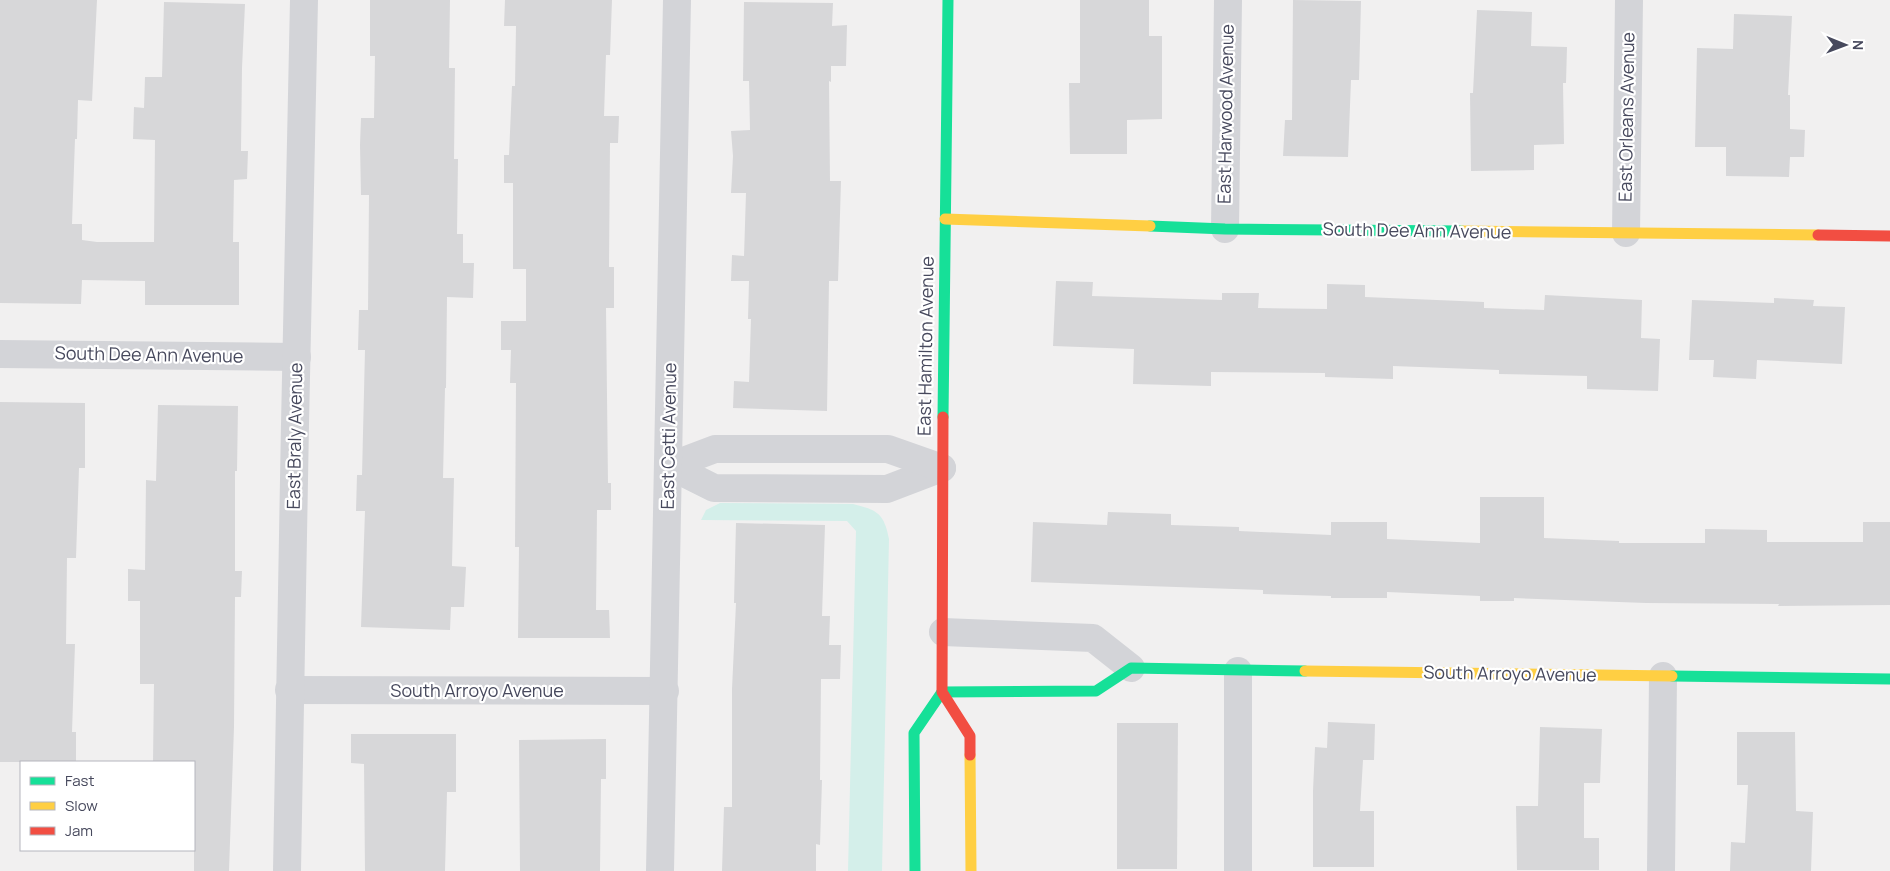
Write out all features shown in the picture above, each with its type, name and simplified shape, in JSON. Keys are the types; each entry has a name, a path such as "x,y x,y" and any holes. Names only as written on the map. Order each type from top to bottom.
{"street":[{"name":"East Braly Avenue","path":"287,871 289,690 298,357 304,0"},
{"name":"East Cetti Avenue","path":"660,871 677,0"},
{"name":"East Hamilton Avenue","path":"942,692 942,468 948,0"},
{"name":"East Harwood Avenue","path":"1224,229 1228,0"},
{"name":"East Orleans Avenue","path":"1626,233 1629,0"},
{"name":"South Dee Ann Avenue","path":"945,219 1224,229 1890,236"},
{"name":"South Dee Ann Avenue","path":"0,354 298,357"},
{"path":"714,449 888,449 942,468 887,489 714,488 670,466 714,449"},
{"path":"942,692 1096,691 1131,668 1093,638 943,632"},
{"name":"South Arroyo Avenue","path":"1131,668 1890,679"},
{"path":"1238,671 1238,871"},
{"path":"1661,871 1663,676"},
{"name":"South Arroyo Avenue","path":"289,690 665,691"},
{"path":"915,871 914,733 942,692"},
{"path":"942,692 970,736 971,871"}],"green space":[{"path":"720,503 853,504 874,511 885,523 889,539 882,871 848,871 856,531 847,521 701,520 706,510"}],"building":[{"path":"0,0 97,0 92,101 78,100 72,224 82,224 82,240 97,242 154,242 155,140 133,139 134,107 144,108 145,77 162,77 164,2 245,4 241,151 248,151 247,179 234,180 233,242 239,242 239,305 145,305 145,281 82,280 81,304 0,303"},
{"path":"370,0 450,0 449,68 455,68 454,159 458,159 457,234 463,234 463,263 474,263 473,298 447,297 443,478 454,478 452,566 466,567 464,607 451,607 450,630 361,627 365,511 356,511 357,475 362,475 365,350 358,350 359,310 368,310 369,195 361,195 360,145 361,118 374,118 375,56 370,56"},
{"path":"505,0 612,0 610,55 606,55 604,116 619,116 618,143 610,143 609,267 614,267 614,308 606,308 608,483 611,483 611,510 597,510 596,610 609,610 610,638 518,638 519,547 515,547 516,383 510,383 511,350 501,350 501,321 526,321 526,269 513,269 513,183 504,183 504,155 509,155 512,86 515,86 516,26 504,26"},
{"path":"1080,0 1149,0 1149,36 1162,36 1162,119 1127,120 1127,154 1070,154 1069,83 1080,83"},
{"path":"1293,0 1361,1 1359,80 1351,80 1348,157 1283,156 1285,120 1292,120"},
{"path":"744,2 833,3 832,26 847,25 846,66 831,66 831,82 829,81 830,181 841,181 838,281 829,281 827,411 733,408 734,381 749,382 751,319 748,319 749,281 731,281 732,255 744,256 746,193 731,193 733,156 731,131 750,130 749,81 743,81"},
{"path":"1477,10 1532,12 1531,46 1567,47 1566,83 1563,83 1564,144 1534,145 1534,170 1471,171 1470,93 1473,93"},
{"path":"1734,14 1792,16 1788,95 1790,95 1790,129 1805,130 1804,157 1790,157 1789,177 1726,176 1726,147 1695,147 1697,48 1733,49"},
{"path":"1056,281 1093,282 1092,296 1222,300 1222,293 1259,293 1258,308 1327,309 1327,284 1365,285 1365,297 1484,302 1484,308 1544,310 1545,295 1642,300 1641,338 1660,339 1658,391 1587,389 1587,376 1499,374 1499,370 1393,366 1393,379 1325,377 1325,373 1211,372 1211,386 1133,384 1134,349 1053,346"},
{"path":"1774,298 1814,300 1813,306 1845,307 1842,364 1757,360 1756,379 1713,377 1714,360 1689,360 1692,300 1774,303"},
{"path":"0,402 85,403 85,468 79,468 76,558 67,558 66,644 75,644 72,732 76,732 76,761 0,762"},
{"path":"158,405 238,406 237,471 235,471 235,571 242,571 241,597 235,597 234,727 229,871 194,871 195,761 153,761 154,684 140,684 140,601 128,601 128,569 145,570 146,480 156,481"},
{"path":"1480,497 1544,497 1544,538 1619,541 1619,543 1705,543 1705,529 1767,530 1767,542 1863,542 1863,522 1890,522 1890,605 1778,606 1779,604 1646,603 1514,598 1514,601 1480,601 1480,596 1387,592 1387,598 1331,598 1331,596 1263,594 1263,590 1031,582 1033,522 1107,525 1108,512 1171,514 1171,525 1239,527 1239,531 1331,535 1331,522 1387,522 1387,539 1480,543"},
{"path":"736,523 825,525 822,616 830,616 829,645 841,645 840,679 821,679 820,780 822,780 820,845 816,844 816,871 722,871 724,807 732,807 732,689 736,603 734,603"},
{"path":"1328,722 1375,724 1374,760 1363,760 1360,811 1374,811 1374,867 1313,867 1315,747 1327,748"},
{"path":"1117,723 1178,723 1177,869 1117,869"},
{"path":"1540,727 1602,729 1600,783 1584,783 1584,838 1599,838 1599,870 1517,870 1516,806 1538,806"},
{"path":"1737,732 1795,732 1796,811 1813,812 1811,871 1730,871 1731,842 1745,843 1748,785 1737,785"},
{"path":"351,734 456,734 456,792 447,792 445,871 365,871 364,764 351,763"},
{"path":"606,739 606,779 601,779 600,871 520,871 519,740"}],"traffic: fast":[{"path":"943,417 948,0"},
{"path":"1150,226 1225,229 1462,231"},
{"path":"942,692 1096,691 1131,668 1305,671"},
{"path":"1672,676 1890,679"},
{"path":"915,871 914,733 942,692"}],"traffic: slow":[{"path":"945,219 1150,226"},
{"path":"1462,231 1818,235"},
{"path":"1305,671 1672,676"},
{"path":"970,755 971,871"}],"traffic: jam":[{"path":"1818,235 1890,236"},
{"path":"943,417 942,692 970,736 970,755"}]}
